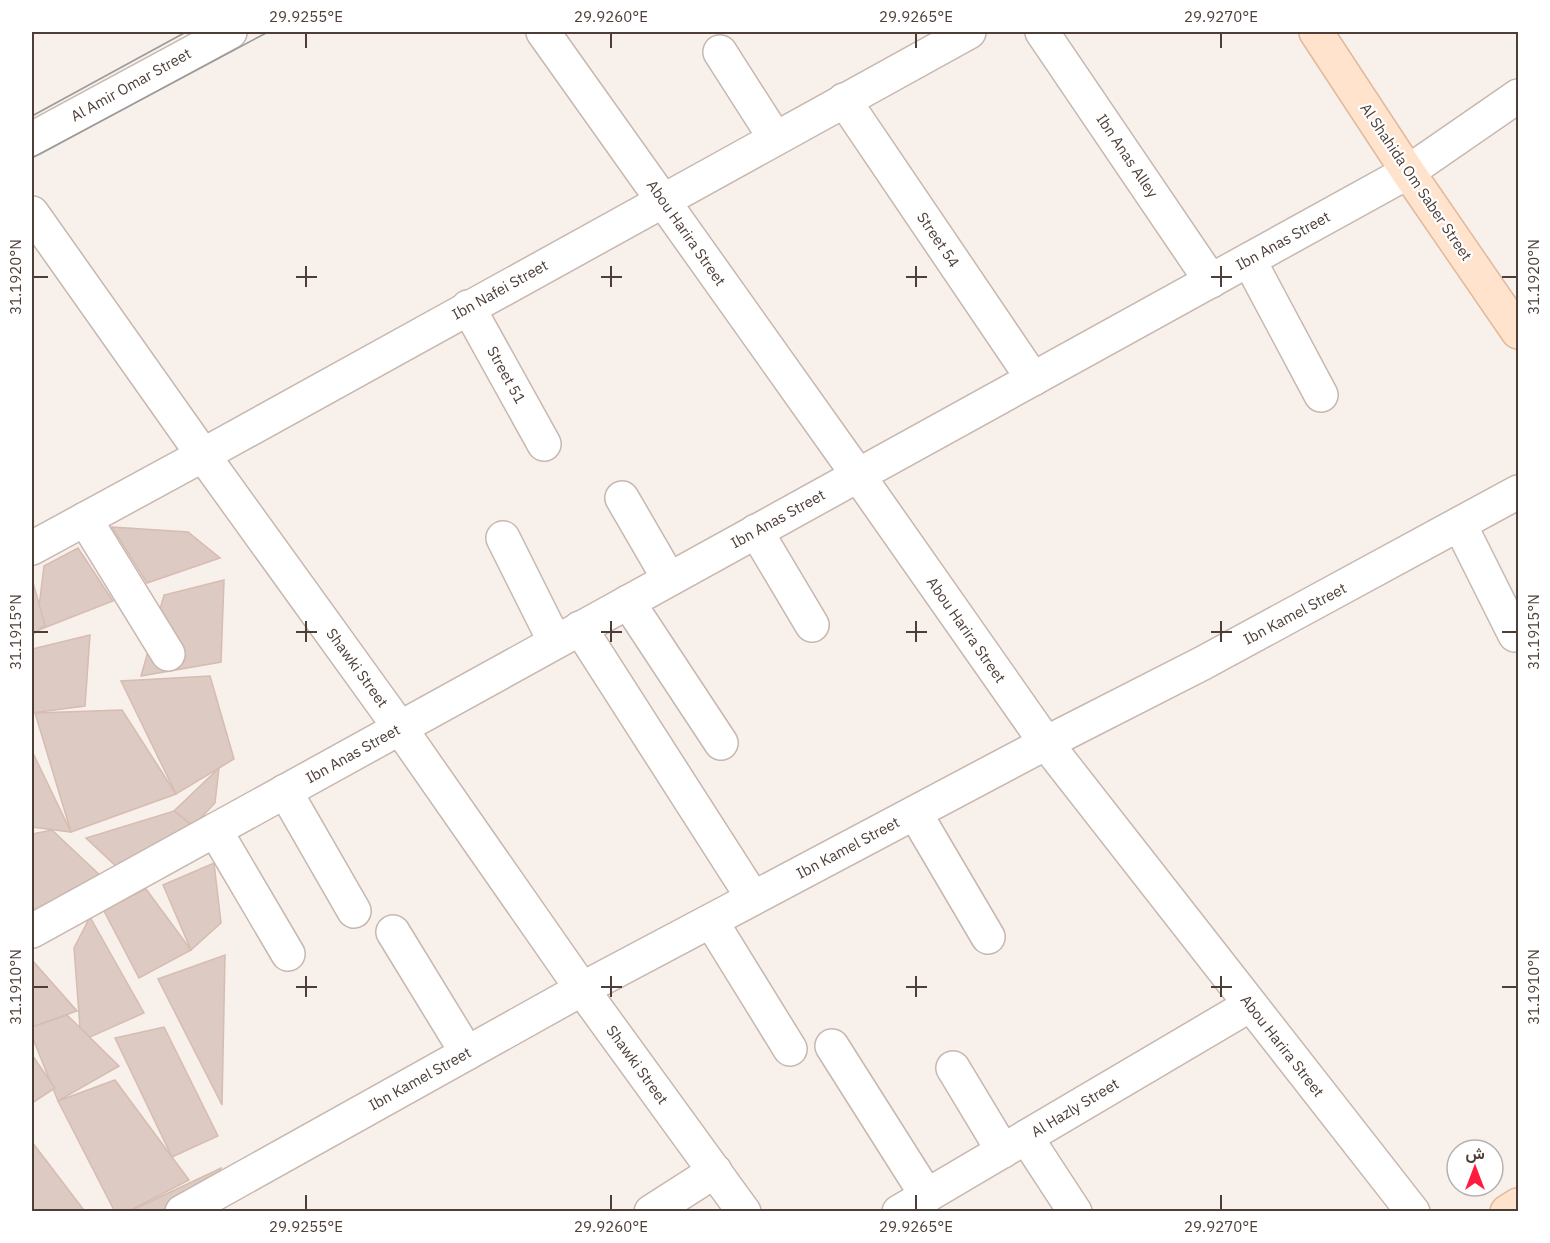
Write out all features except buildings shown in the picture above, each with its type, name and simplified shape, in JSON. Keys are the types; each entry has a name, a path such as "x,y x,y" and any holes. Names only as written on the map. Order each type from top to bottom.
{"street":[{"name":"Al Amir Omar Street","path":"32,139 230,32"},
{"name":"Abou Harira Street","path":"543,32 1046,743 1413,1212"},
{"name":"Ibn Nafei Street","path":"32,548 969,32"},
{"name":"Ibn Anas Alley","path":"1042,32 1211,281"},
{"name":"Al Shahida Om Saber Street","path":"1316,32 1408,172 1518,332"},
{"path":"720,52 775,138"},
{"name":"Ibn Anas Street","path":"32,931 1408,172 1518,96"},
{"name":"Street 54","path":"844,100 1033,379"},
{"name":"Shawki Street","path":"32,213 400,728 582,989 744,1212"},
{"path":"1249,260 1321,395"},
{"name":"Street 51","path":"468,307 544,444"},
{"name":"Ibn Kamel Street","path":"183,1211 582,989 1046,743 1203,663 1518,492"},
{"path":"622,498 669,579"},
{"path":"85,519 168,654"},
{"path":"1460,525 1515,635"},
{"path":"756,531 812,625"},
{"path":"502,538 753,898"},
{"path":"628,602 721,743"},
{"path":"285,791 354,911"},
{"path":"915,813 988,937"},
{"path":"214,830 288,954"},
{"path":"711,921 790,1049"},
{"path":"393,932 467,1053"},
{"name":"Al Hazly Street","path":"921,1204 1014,1144 1250,1005"},
{"path":"832,1046 921,1204"},
{"path":"953,1068 1014,1144 1075,1212"},
{"path":"651,1212 715,1171"},
{"path":"1507,1212 1518,1205"}],"tram line":[{"path":"32,116 186,32"},
{"path":"32,158 268,32"}]}
